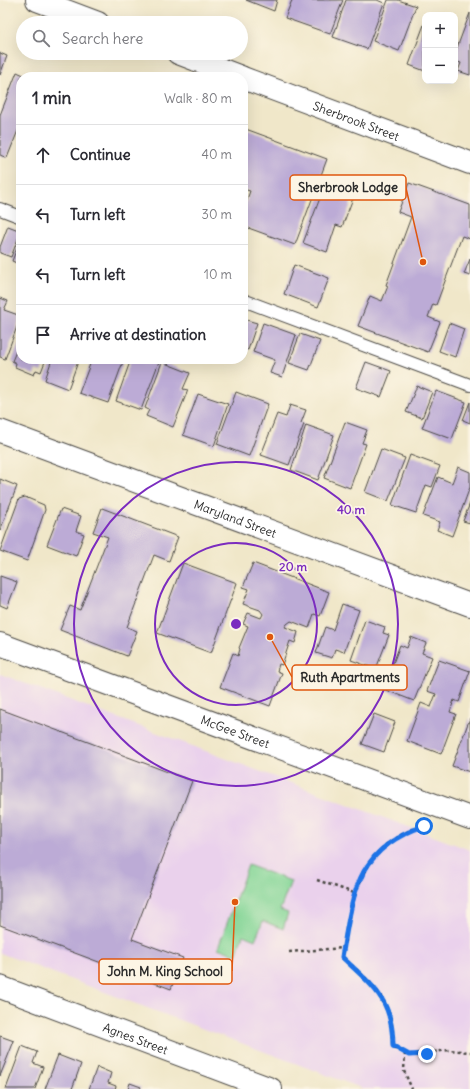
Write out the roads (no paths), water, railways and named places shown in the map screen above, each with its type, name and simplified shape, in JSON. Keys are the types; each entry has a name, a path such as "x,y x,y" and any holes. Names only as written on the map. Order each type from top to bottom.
{"main road":[{"path":"37,0 79,16"},
{"name":"Sherbrook Street","path":"197,60 229,72"},
{"name":"Sherbrook Street","path":"248,79 470,163"},
{"name":"Maryland Street","path":"0,431 470,605"},
{"name":"McGee Street","path":"0,644 470,818"},
{"name":"Agnes Street","path":"0,987 271,1089"}],"lane":[{"path":"0,209 16,215"},
{"path":"248,302 470,385"}],"place":[{"name":"Sherbrook Lodge","path":"423,262"},
{"name":"Ruth Apartments","path":"270,637"},
{"name":"John M. King School","path":"235,902"}]}
